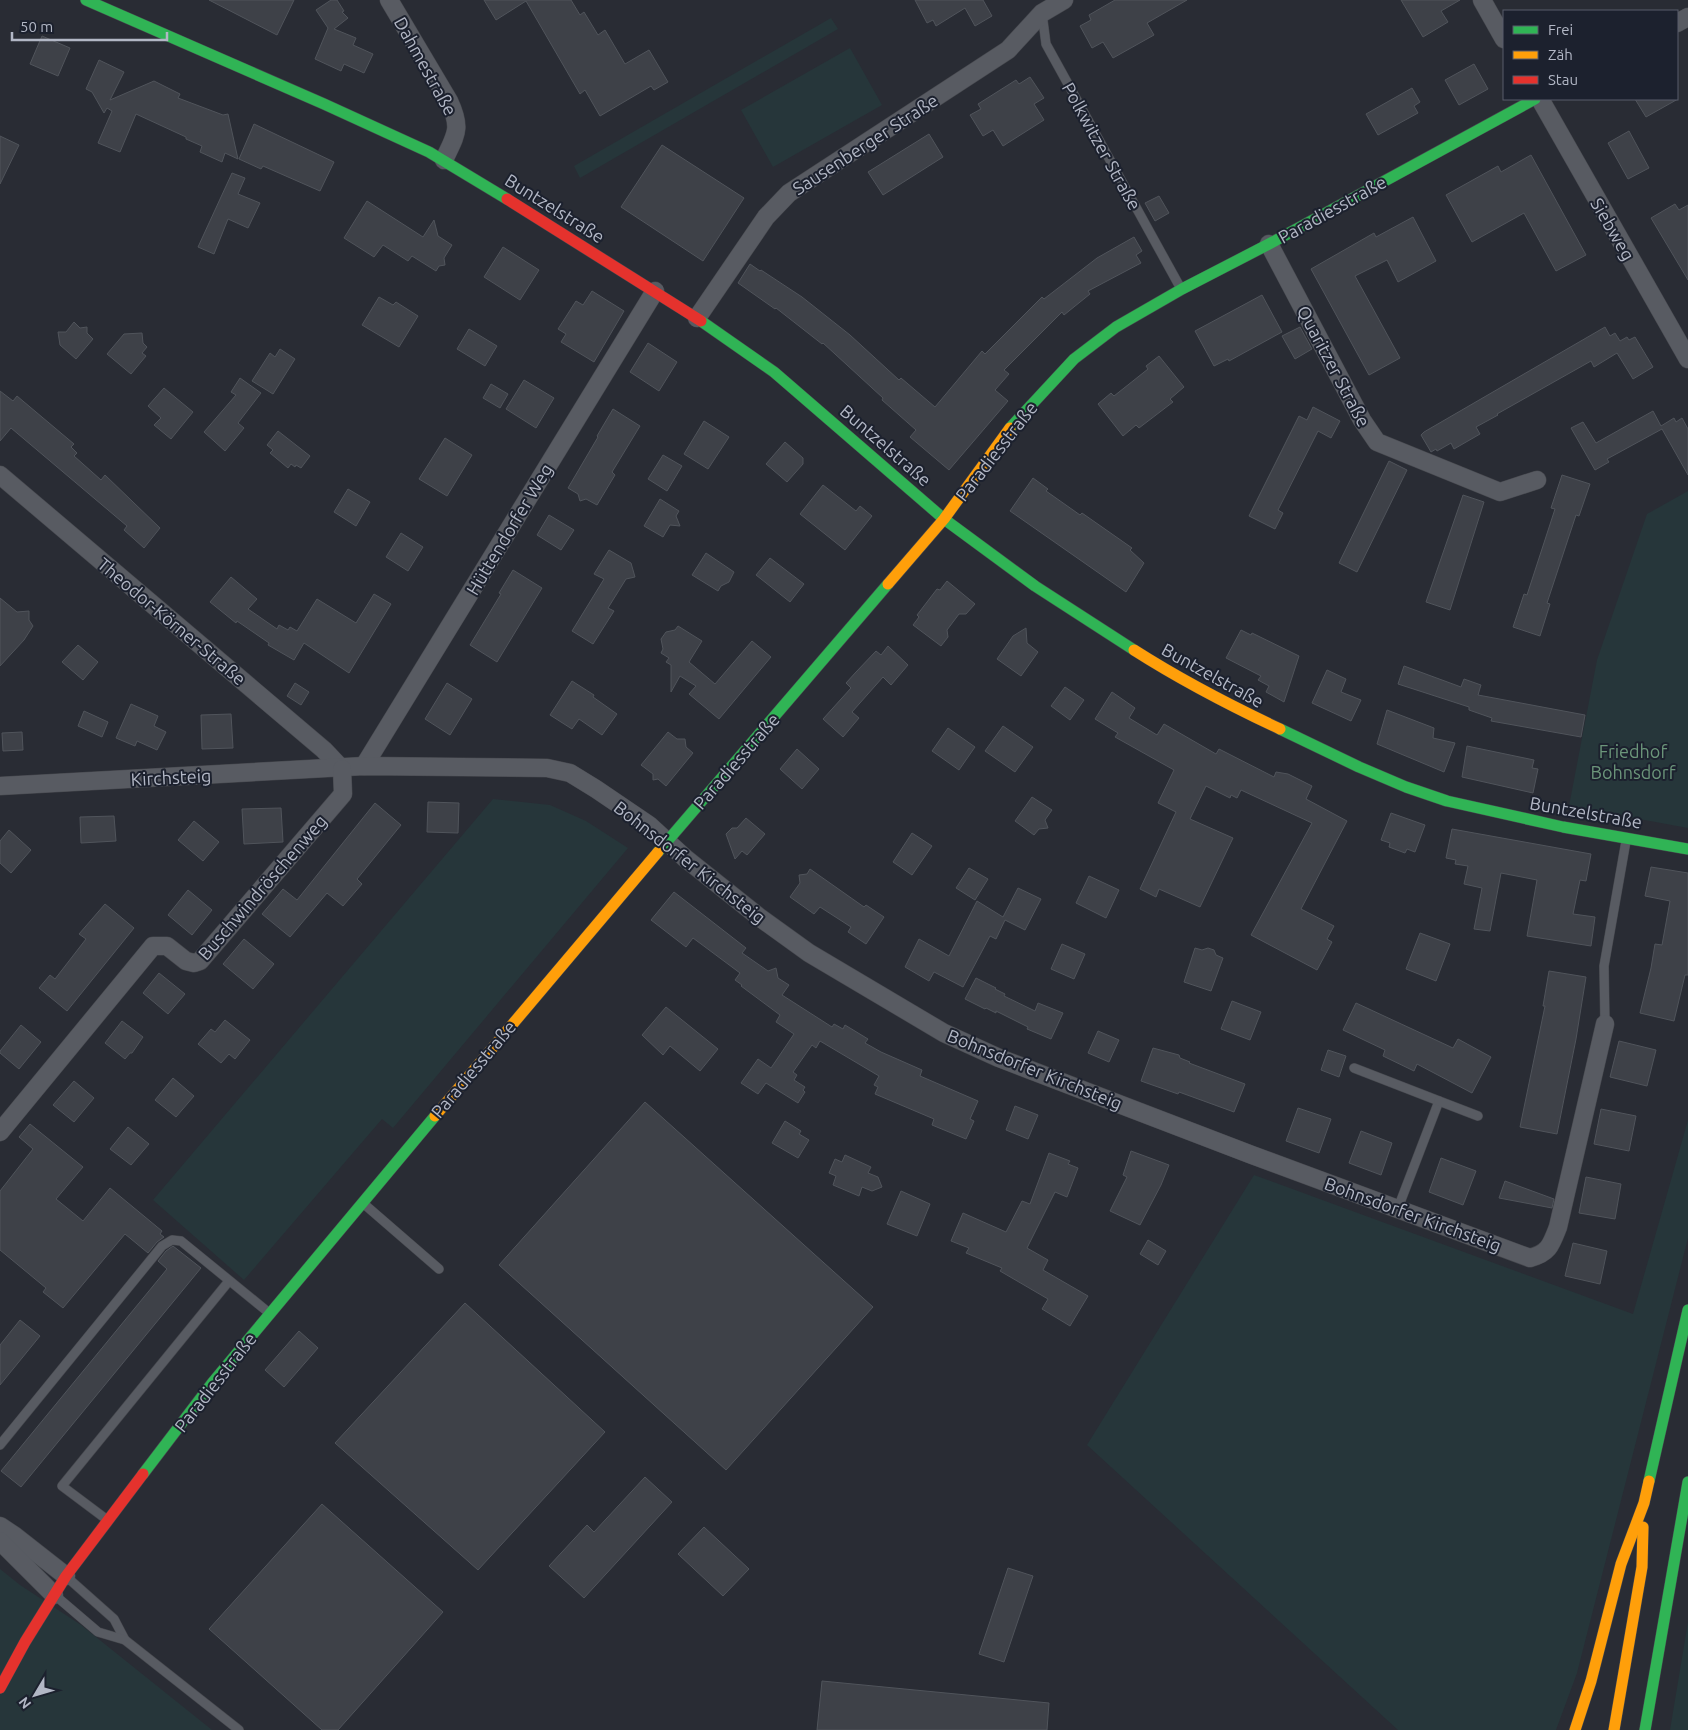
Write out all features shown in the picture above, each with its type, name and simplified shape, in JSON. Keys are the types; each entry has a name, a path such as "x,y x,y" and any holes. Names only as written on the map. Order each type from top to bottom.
{"main road":[{"name":"Buntzelstraße","path":"86,0 324,104 444,160 655,291 757,360 800,394 944,519 1035,586 1167,671 1269,725 1406,787 1456,803 1563,827 1688,849"},
{"name":"Paradiesstraße","path":"0,1688 66,1576 213,1382 362,1202 666,842 944,519 1011,427 1074,359 1116,327 1182,289 1269,244 1533,100"},
{"path":"1575,1730 1591,1681 1621,1564 1644,1503 1688,1310"},
{"path":"1645,1730 1688,1482"},
{"path":"1614,1730 1642,1567 1644,1503"}],"street":[{"name":"Dahmestraße","path":"389,0 450,101 456,118 457,132 444,160"},
{"name":"Sausenberger Straße","path":"697,318 766,217 789,193 1008,50 1038,6 1064,0"},
{"path":"1482,0 1503,37"},
{"name":"Siebweg","path":"1541,100 1688,359"},
{"name":"Quaritzer Straße","path":"1269,244 1362,420 1377,442 1500,492 1537,480"},
{"name":"Hüttendorfer Weg","path":"364,766 655,291"},
{"name":"Theodor-Körner-Straße","path":"0,475 324,750 342,769"},
{"name":"Bohnsdorfer Kirchsteig","path":"342,769 364,766 547,768 570,773 649,825 666,842 759,917 809,953 944,1032 1014,1064 1530,1258 1542,1255 1551,1244 1558,1227 1605,1024"},
{"name":"Kirchsteig","path":"0,786 342,769"},
{"name":"Buschwindröschenweg","path":"0,1132 153,946 167,946 186,961 194,963 200,961 343,794 342,769"},
{"path":"0,1526 66,1576"},
{"path":"0,1541 54,1595"}],"lane":[{"name":"Polkwitzer Straße","path":"1038,6 1046,44 1182,289"},
{"path":"1605,1024 1604,966 1627,838"},
{"path":"1354,1068 1478,1116"},
{"path":"1398,1208 1439,1101"},
{"path":"362,1202 439,1269"},
{"path":"0,1445 162,1246 172,1240 181,1241 270,1313"},
{"path":"108,1521 62,1486 229,1280"},
{"path":"66,1576 114,1619 125,1640"},
{"path":"54,1595 98,1632 125,1640 239,1730"}],"green space":[{"path":"831,18 838,29 580,178 574,166"},
{"path":"850,48 882,105 773,167 741,110"},
{"name":"Friedhof Bohnsdorf","path":"1688,491 1688,828 1569,806 1597,660 1647,514"},
{"path":"493,799 550,805 586,821 628,848 393,1128 382,1119 244,1280 153,1200"},
{"path":"1688,1120 1688,1238 1577,1673 1556,1730 1398,1730 1087,1445 1254,1175 1633,1314"},
{"path":"0,1569 20,1585 81,1625 212,1730 0,1730"},
{"path":"1688,1622 1688,1730 1670,1730"}],"building":[{"path":"209,0 294,0 277,35"},
{"path":"331,0 337,0 344,11 342,12 348,18 334,29 356,38 353,45 373,54 364,73 344,64 341,71 315,59 328,28 316,10"},
{"path":"484,0 571,0 580,15 584,12 598,35 605,30 625,64 649,50 668,82 654,90 651,86 600,116 585,90 580,94 526,1 496,20"},
{"path":"915,0 983,0 992,16 975,26 965,8 936,26 933,20 927,23"},
{"path":"1115,0 1187,0 1147,23 1154,35 1113,58 1103,42 1092,48 1080,26 1091,20 1089,15"},
{"path":"1401,0 1460,0 1441,11 1448,22 1423,37"},
{"path":"42,36 70,48 58,76 30,64"},
{"path":"99,60 124,72 110,100 154,81 180,94 178,98 223,115 228,114 238,159 225,153 222,162 200,152 202,146 186,139 186,137 136,114 120,152 98,143 112,111 107,108 104,113 92,92 86,89"},
{"path":"1474,64 1488,89 1459,105 1445,80"},
{"path":"1030,77 1044,98 1034,104 1044,120 1003,146 993,130 983,136 970,115 981,109 978,104 1016,80 1019,84"},
{"path":"1412,88 1420,102 1414,106 1418,113 1378,135 1366,114"},
{"path":"1636,100 1676,100 1646,117"},
{"path":"254,124 334,162 320,191 263,166 261,169 239,159"},
{"path":"1629,131 1649,168 1628,179 1608,143"},
{"path":"929,134 943,157 883,195 868,172"},
{"path":"0,136 19,145 0,184"},
{"path":"662,145 744,198 703,261 621,207"},
{"path":"1531,155 1586,255 1556,271 1524,213 1472,242 1446,195 1498,166 1501,172"},
{"path":"232,173 245,178 238,194 260,203 248,228 228,219 214,254 198,247"},
{"path":"1159,196 1169,213 1155,221 1145,203"},
{"path":"367,201 423,237 434,220 438,236 452,245 444,258 445,265 439,266 436,271 412,256 408,261 383,245 374,257 344,238"},
{"path":"1675,204 1679,210 1688,205 1688,280 1651,218"},
{"path":"1413,217 1436,261 1398,282 1387,260 1355,276 1400,358 1369,375 1311,269 1374,233 1376,237"},
{"path":"1134,237 1142,251 1136,255 1141,263 1088,291 1090,294 1064,315 1062,312 1004,370 1009,374 995,390 1008,401 949,470 910,437 916,430 823,343 738,283 750,264 761,270 802,297 850,335 899,380 901,378 935,407 982,351 985,354 1042,297 1044,299 1097,258"},
{"path":"503,247 539,270 520,300 484,277"},
{"path":"592,291 624,311 594,362 561,342 566,334 558,329 576,301 583,305"},
{"path":"1262,295 1282,332 1229,361 1228,359 1214,366 1195,331"},
{"path":"379,297 393,305 396,302 418,316 399,347 362,325"},
{"path":"74,322 80,328 87,327 87,333 93,339 76,359 60,345 58,332 66,332"},
{"path":"1300,327 1312,349 1295,359 1282,336"},
{"path":"1605,327 1610,336 1615,333 1620,341 1627,337 1629,340 1635,337 1653,367 1633,379 1617,353 1594,367 1591,361 1476,427 1480,434 1454,449 1451,443 1437,451 1436,449 1431,452 1421,435 1424,432"},
{"path":"469,329 497,346 485,366 457,349"},
{"path":"142,333 143,343 147,347 142,353 146,356 131,374 107,354 124,334"},
{"path":"648,343 677,362 659,391 630,372"},
{"path":"280,349 295,359 273,394 252,381 270,353 275,357"},
{"path":"1159,356 1184,387 1170,399 1173,402 1139,428 1136,425 1123,436 1098,404 1111,393 1114,396 1148,369 1146,366"},
{"path":"240,378 261,393 238,423 244,428 225,451 204,432 236,395 231,392"},
{"path":"524,380 554,398 536,428 506,409"},
{"path":"491,384 508,394 500,408 483,398"},
{"path":"164,388 193,412 171,439 154,425 161,418 148,406"},
{"path":"0,391 13,401 17,396 74,444 71,447 77,453 74,456 101,480 105,475 160,528 144,548 124,530 127,526 11,428 0,441"},
{"path":"1313,407 1340,421 1331,438 1318,431 1278,510 1283,513 1275,529 1249,516 1299,416 1307,420"},
{"path":"613,409 640,426 612,472 615,475 597,505 586,499 580,501 578,494 568,488"},
{"path":"1653,411 1661,426 1674,418 1676,422 1682,418 1688,429 1688,475 1662,429 1607,459 1609,462 1595,470 1571,428 1583,422 1596,443"},
{"path":"704,421 729,437 708,469 684,454"},
{"path":"278,431 310,456 301,468 291,464 288,468 270,453 273,450 267,445"},
{"path":"445,438 472,455 447,496 419,479"},
{"path":"785,442 803,458 803,464 787,482 766,464"},
{"path":"663,455 682,466 667,491 648,479"},
{"path":"1389,461 1407,470 1357,572 1339,563"},
{"path":"1562,475 1590,484 1579,516 1576,515 1547,603 1550,604 1540,636 1513,627 1524,594 1527,595 1555,509 1551,508"},
{"path":"1033,478 1048,489 1046,491 1080,515 1082,513 1132,548 1130,550 1144,563 1126,592 1010,511"},
{"path":"823,485 856,511 860,506 872,516 845,550 800,514"},
{"path":"348,489 370,502 356,526 334,512"},
{"path":"1463,495 1484,502 1450,610 1426,602"},
{"path":"660,499 679,511 676,516 680,526 670,525 663,537 644,526"},
{"path":"549,515 574,530 561,550 537,535"},
{"path":"401,533 423,547 408,571 386,557"},
{"path":"609,550 631,563 635,577 626,579 608,608 614,611 593,644 572,631 604,579 594,574"},
{"path":"706,553 734,572 729,582 721,586 718,591 692,575"},
{"path":"770,558 804,584 790,602 756,575"},
{"path":"513,570 542,588 497,662 470,645 501,594 499,593"},
{"path":"231,577 257,599 248,609 277,629 279,625 288,630 290,627 297,631 317,599 356,623 374,594 391,604 349,673 304,643 294,660 268,645 269,643 237,621 236,623 210,602"},
{"path":"947,581 975,604 966,614 959,614 947,630 948,637 941,646 913,625 919,617 917,615 937,589 940,590"},
{"path":"0,598 17,612 29,611 29,620 33,626 24,640 0,666"},
{"path":"678,626 702,641 689,662 715,684 752,641 771,657 719,719 689,694 696,686 680,676 671,692 671,665 666,662 669,658 661,653 663,649 661,639 666,632 675,630"},
{"path":"1026,628 1027,643 1038,652 1021,676 997,659 1013,636"},
{"path":"1241,630 1251,635 1252,633 1299,656 1284,702 1266,692 1269,686 1258,680 1261,676 1226,658"},
{"path":"78,645 98,662 83,680 62,662"},
{"path":"888,646 908,665 891,685 883,677 852,712 859,718 843,737 823,719 851,688 846,683 876,651 881,655"},
{"path":"1404,666 1461,687 1464,679 1481,685 1478,695 1585,715 1581,737 1491,721 1492,718 1469,710 1469,707 1398,684"},
{"path":"1327,670 1346,679 1341,692 1361,700 1351,721 1312,703"},
{"path":"572,681 594,695 593,697 617,714 602,735 579,719 572,729 550,715"},
{"path":"295,683 309,692 301,705 287,696"},
{"path":"447,683 472,699 450,735 425,719"},
{"path":"1065,687 1084,700 1070,720 1051,706"},
{"path":"1112,692 1135,708 1129,718 1157,735 1164,724 1216,754 1219,749 1274,777 1276,772 1288,774 1312,786 1306,799 1347,821 1301,909 1334,926 1327,939 1332,942 1317,970 1251,935 1312,823 1241,790 1237,798 1231,795 1230,798 1206,786 1190,819 1233,838 1200,907 1159,889 1156,897 1140,889 1176,812 1158,803 1174,770 1115,737 1118,733 1095,719"},
{"path":"131,704 158,716 154,726 166,732 157,750 137,741 135,746 116,738"},
{"path":"1387,710 1434,728 1433,738 1455,743 1444,772 1377,744"},
{"path":"84,711 108,722 102,737 78,726"},
{"path":"231,714 233,748 202,749 201,715"},
{"path":"1003,726 1033,747 1015,772 985,751"},
{"path":"948,728 975,747 959,770 932,751"},
{"path":"22,732 23,750 3,751 2,733"},
{"path":"668,732 677,739 685,739 686,747 693,753 666,786 658,779 653,780 653,774 641,765"},
{"path":"1467,746 1534,760 1532,768 1538,769 1533,793 1462,777"},
{"path":"797,749 819,769 802,789 780,769"},
{"path":"1032,797 1052,810 1045,820 1048,828 1039,829 1034,835 1015,821"},
{"path":"428,802 459,803 458,833 427,832"},
{"path":"375,803 401,825 357,879 362,884 343,906 327,893 290,937 262,914 283,889 297,900"},
{"path":"281,808 283,842 244,844 242,809"},
{"path":"1391,813 1425,825 1415,852 1407,849 1405,853 1389,847 1390,843 1381,840"},
{"path":"114,816 116,841 81,843 80,817"},
{"path":"746,818 765,834 747,855 742,851 735,859 726,834 732,828 737,828"},
{"path":"194,821 219,842 203,861 178,840"},
{"path":"1452,829 1591,854 1586,881 1580,880 1573,914 1595,917 1591,946 1527,936 1537,880 1501,873 1490,931 1474,929 1482,888 1464,884 1468,866 1455,864 1456,860 1446,858"},
{"path":"9,830 31,850 11,873 0,863 0,841"},
{"path":"912,833 932,846 912,875 893,862"},
{"path":"1651,867 1688,873 1688,975 1685,975 1674,1021 1640,1013 1655,944 1662,945 1670,901 1645,896"},
{"path":"969,868 988,879 975,900 956,888"},
{"path":"810,869 864,907 866,905 884,917 866,944 848,932 851,927 820,907 814,914 790,897 800,883 799,875 807,874"},
{"path":"1089,876 1119,890 1106,918 1076,903"},
{"path":"1018,888 1041,899 1025,930 1005,920 996,939 990,936 963,987 934,972 929,981 905,967 919,939 949,956 977,901 1003,917"},
{"path":"188,890 212,910 192,935 168,915"},
{"path":"674,892 746,948 742,953 768,971 776,968 778,978 789,985 782,995 832,1027 834,1024 843,1029 845,1025 868,1039 865,1043 922,1070 920,1076 978,1101 970,1119 974,1121 966,1139 932,1125 934,1119 875,1094 878,1087 874,1085 879,1076 820,1041 816,1048 812,1045 793,1072 797,1075 794,1080 805,1087 803,1090 805,1092 798,1103 766,1083 758,1094 741,1083 758,1059 771,1068 794,1034 776,1022 780,1015 735,980 740,973 693,938 686,947 651,920"},
{"path":"105,904 134,928 67,1011 39,988 50,975 55,979 86,939 79,934"},
{"path":"1420,933 1450,944 1436,981 1406,969"},
{"path":"244,939 274,964 253,989 223,964"},
{"path":"1062,944 1085,954 1074,979 1051,969"},
{"path":"1195,948 1214,950 1216,955 1223,958 1211,991 1184,982"},
{"path":"1549,971 1586,977 1557,1134 1520,1127 1545,1006 1543,1006"},
{"path":"159,973 185,994 168,1014 143,993"},
{"path":"976,978 996,988 1005,994 1004,996 1035,1011 1038,1003 1063,1013 1051,1039 1027,1029 1028,1027 996,1011 996,1013 985,1009 965,999"},
{"path":"1232,1001 1261,1012 1250,1040 1221,1029"},
{"path":"1356,1003 1453,1048 1458,1039 1491,1057 1472,1093 1417,1064 1414,1071 1383,1056 1385,1050 1343,1030"},
{"path":"666,1007 718,1049 700,1071 670,1046 663,1055 642,1035"},
{"path":"225,1020 250,1040 235,1059 229,1054 221,1063 198,1044 211,1029 215,1032"},
{"path":"122,1021 143,1037 132,1053 125,1059 105,1043"},
{"path":"21,1025 41,1042 19,1069 0,1051"},
{"path":"1098,1031 1119,1040 1109,1062 1088,1053"},
{"path":"1619,1041 1656,1050 1647,1086 1610,1077"},
{"path":"1153,1048 1179,1055 1180,1058 1189,1063 1245,1084 1234,1112 1179,1092 1178,1094 1141,1081"},
{"path":"1328,1050 1346,1056 1339,1077 1321,1070"},
{"path":"173,1078 194,1096 176,1117 155,1100"},
{"path":"74,1081 94,1098 74,1122 53,1105"},
{"path":"645,1102 873,1307 726,1470 499,1265"},
{"path":"1015,1106 1038,1115 1028,1139 1006,1130"},
{"path":"1298,1108 1331,1119 1319,1153 1286,1141"},
{"path":"1601,1109 1636,1116 1629,1151 1594,1144"},
{"path":"785,1121 801,1131 799,1134 809,1140 798,1158 772,1143"},
{"path":"30,1124 83,1167 56,1199 83,1221 110,1188 162,1231 160,1234 164,1237 148,1253 125,1234 63,1308 43,1292 46,1288 0,1250 0,1191 33,1149 19,1137"},
{"path":"128,1127 149,1144 131,1165 110,1149"},
{"path":"1361,1131 1392,1143 1381,1175 1349,1163"},
{"path":"1131,1151 1169,1165 1161,1185 1140,1225 1110,1211 1127,1177 1123,1175"},
{"path":"1049,1153 1070,1161 1068,1164 1078,1168 1067,1197 1055,1192 1027,1248 1048,1260 1043,1270 1088,1296 1070,1326 1042,1309 1048,1299 1000,1271 1002,1268 966,1253 969,1248 951,1241 963,1213 1006,1232 1022,1201 1030,1204"},
{"path":"845,1155 871,1167 868,1173 878,1177 882,1187 872,1191 862,1187 859,1196 833,1185 836,1176 829,1173 835,1159 842,1162"},
{"path":"1441,1158 1476,1171 1463,1205 1429,1192"},
{"path":"1586,1177 1621,1184 1615,1219 1579,1213"},
{"path":"1505,1181 1554,1199 1552,1208 1499,1198"},
{"path":"901,1191 930,1204 917,1236 887,1224"},
{"path":"1148,1240 1166,1251 1158,1265 1140,1254"},
{"path":"1573,1243 1607,1251 1600,1284 1565,1276"},
{"path":"173,1246 201,1268 21,1487 1,1471 167,1269 158,1261"},
{"path":"465,1303 605,1432 478,1570 335,1443"},
{"path":"20,1320 40,1336 0,1385 0,1345"},
{"path":"299,1331 318,1348 284,1387 265,1370"},
{"path":"645,1477 672,1502 584,1598 549,1566 587,1525 594,1532"},
{"path":"322,1504 443,1612 338,1730 322,1730 209,1629"},
{"path":"704,1527 749,1569 723,1596 678,1554"},
{"path":"1008,1568 1033,1576 1004,1662 979,1654"},
{"path":"822,1681 1049,1703 1047,1730 817,1730"}],"traffic: fast":[{"path":"86,0 429,152 507,199"},
{"path":"1010,428 1074,359 1116,327 1182,289 1269,244 1533,100"},
{"path":"701,321 774,372 944,519 1035,586 1134,650"},
{"path":"658,852 888,584"},
{"path":"1280,729 1359,767 1406,787 1447,801 1563,827 1688,849"},
{"path":"143,1474 213,1382 435,1116"},
{"path":"1649,1481 1688,1310"},
{"path":"1645,1730 1688,1482"}],"traffic: slow":[{"path":"888,584 944,519 1010,428"},
{"path":"1134,650 1169,672 1280,729"},
{"path":"435,1116 658,852"},
{"path":"1575,1730 1591,1681 1621,1564 1644,1503 1649,1481"},
{"path":"1614,1730 1642,1567 1643,1527"}],"traffic: jam":[{"path":"507,199 701,321"},
{"path":"0,1688 25,1642 66,1576 143,1474"}]}
